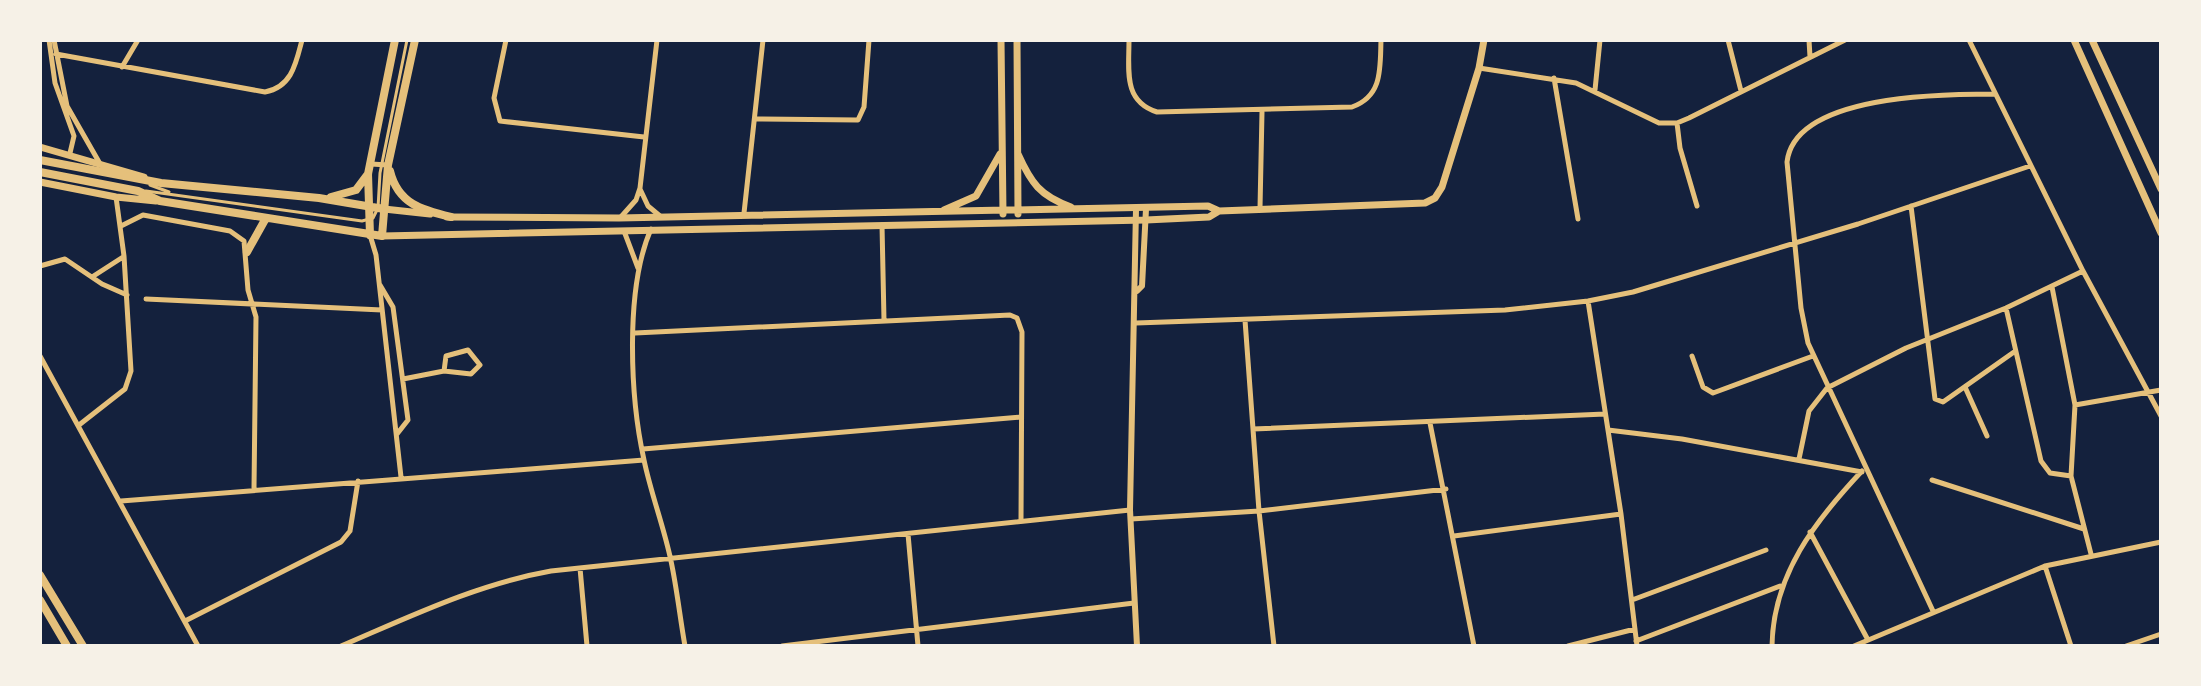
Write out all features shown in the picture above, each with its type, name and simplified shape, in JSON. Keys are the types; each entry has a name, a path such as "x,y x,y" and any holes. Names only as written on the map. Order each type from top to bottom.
{"main road":[{"path":"370,235 367,205 370,169 395,40"},
{"path":"382,236 385,164 415,40"},
{"path":"1001,40 1003,221"},
{"path":"1017,40 1018,220"},
{"path":"40,182 116,197 160,201 382,236 1018,220 1146,220 1209,217 1219,211 1260,208 1425,203 1435,198 1442,187 1479,68 1484,40"},
{"path":"2074,40 2161,233"},
{"path":"2092,40 2161,189"},
{"path":"40,147 70,153 161,183"},
{"path":"1017,150 1031,183 1040,193 1077,209"},
{"path":"930,213 958,206 976,196 1001,151"},
{"path":"40,160 161,183 319,198 451,217 619,218 744,213 930,213 1208,206 1219,211"},
{"path":"385,164 397,190 410,204 451,217"},
{"path":"319,198 356,190 370,169"},
{"path":"40,172 138,191 160,201"},
{"path":"247,252 266,218"},
{"path":"40,575 83,646"},
{"path":"40,600 67,646"}],"street":[{"path":"52,40 57,83 73,120 99,162"},
{"path":"52,40 57,83 74,132 70,153"},
{"path":"122,67 138,40"},
{"path":"56,54 265,92 286,83 302,40"},
{"path":"506,40 494,98 500,121 644,137"},
{"path":"619,218 628,211 640,188 657,40"},
{"path":"744,213 763,40"},
{"path":"755,119 858,120 864,107 869,40"},
{"path":"1129,40 1131,91 1142,107 1157,112 1262,112 1352,107 1365,102 1377,88 1381,40"},
{"path":"1595,90 1600,40"},
{"path":"1728,40 1741,91"},
{"path":"1809,40 1810,57"},
{"path":"1479,68 1554,78 1595,90 1649,119 1677,123 1845,40"},
{"path":"1969,40 2083,271 2161,416"},
{"path":"1554,78 1578,219"},
{"path":"1933,611 1813,356 1801,308 1788,152 1810,129 1839,112 1866,103 1995,94"},
{"path":"1260,208 1262,112"},
{"path":"1677,123 1680,148 1697,206"},
{"path":"370,169 385,164"},
{"path":"1136,323 1505,310 1588,301 1633,292 1794,243 2030,166"},
{"path":"640,188 648,206 662,217"},
{"path":"79,425 128,384 131,371 124,256 116,197"},
{"path":"1911,206 1935,399 1943,402 2014,352"},
{"path":"1136,209 1134,284 1137,291 1130,510 1137,646"},
{"path":"1137,291 1142,286 1146,209"},
{"path":"121,226 143,215 230,231 241,237 247,252 248,290 254,307 257,348 254,488"},
{"path":"882,223 884,320"},
{"path":"651,228 639,269 635,333 642,449 671,560 685,646"},
{"path":"624,231 639,269"},
{"path":"370,235 376,255 401,477"},
{"path":"376,255 382,236"},
{"path":"91,277 124,256"},
{"path":"40,266 65,259 91,277 127,295"},
{"path":"1799,459 1809,411 1827,388 2083,271"},
{"path":"379,284 393,307 403,379 408,424 397,434"},
{"path":"2052,287 2075,405 2071,476 2091,554"},
{"path":"146,299 254,307 382,310"},
{"path":"1588,301 1621,514 1636,644 1780,586"},
{"path":"2006,308 2041,461 2050,473 2071,476"},
{"path":"635,333 1010,315 1017,318 1022,332 1021,521"},
{"path":"1245,320 1259,511 1274,646"},
{"path":"403,379 444,371 464,376 476,372 480,365 468,350 452,352 446,356 444,371"},
{"path":"40,356 198,646"},
{"path":"1692,356 1703,387 1713,393 1813,356"},
{"path":"1965,387 1987,436"},
{"path":"2075,405 2161,390"},
{"path":"1253,429 1605,414"},
{"path":"642,449 1021,417"},
{"path":"1430,423 1446,489 1474,646"},
{"path":"1608,430 1864,470"},
{"path":"121,501 254,488 644,460"},
{"path":"1772,646 1780,586 1810,532 1864,470"},
{"path":"1932,480 2085,529"},
{"path":"185,621 341,542 350,531 358,481"},
{"path":"1131,519 1259,511 1446,489"},
{"path":"127,513 142,501"},
{"path":"341,646 488,586 520,577 1130,510"},
{"path":"1454,536 1621,514"},
{"path":"1810,532 1868,640"},
{"path":"908,534 918,646"},
{"path":"1854,646 2045,566 2091,554 2161,542"},
{"path":"1632,600 1766,550"},
{"path":"2045,566 2071,646"},
{"path":"580,568 587,646"},
{"path":"782,646 1134,603"},
{"path":"1568,646 1635,629"},
{"path":"2126,646 2161,634"}],"lane":[{"path":"385,164 407,40"},
{"path":"129,177 172,194"},
{"path":"138,191 291,214 369,220 381,208"}]}
